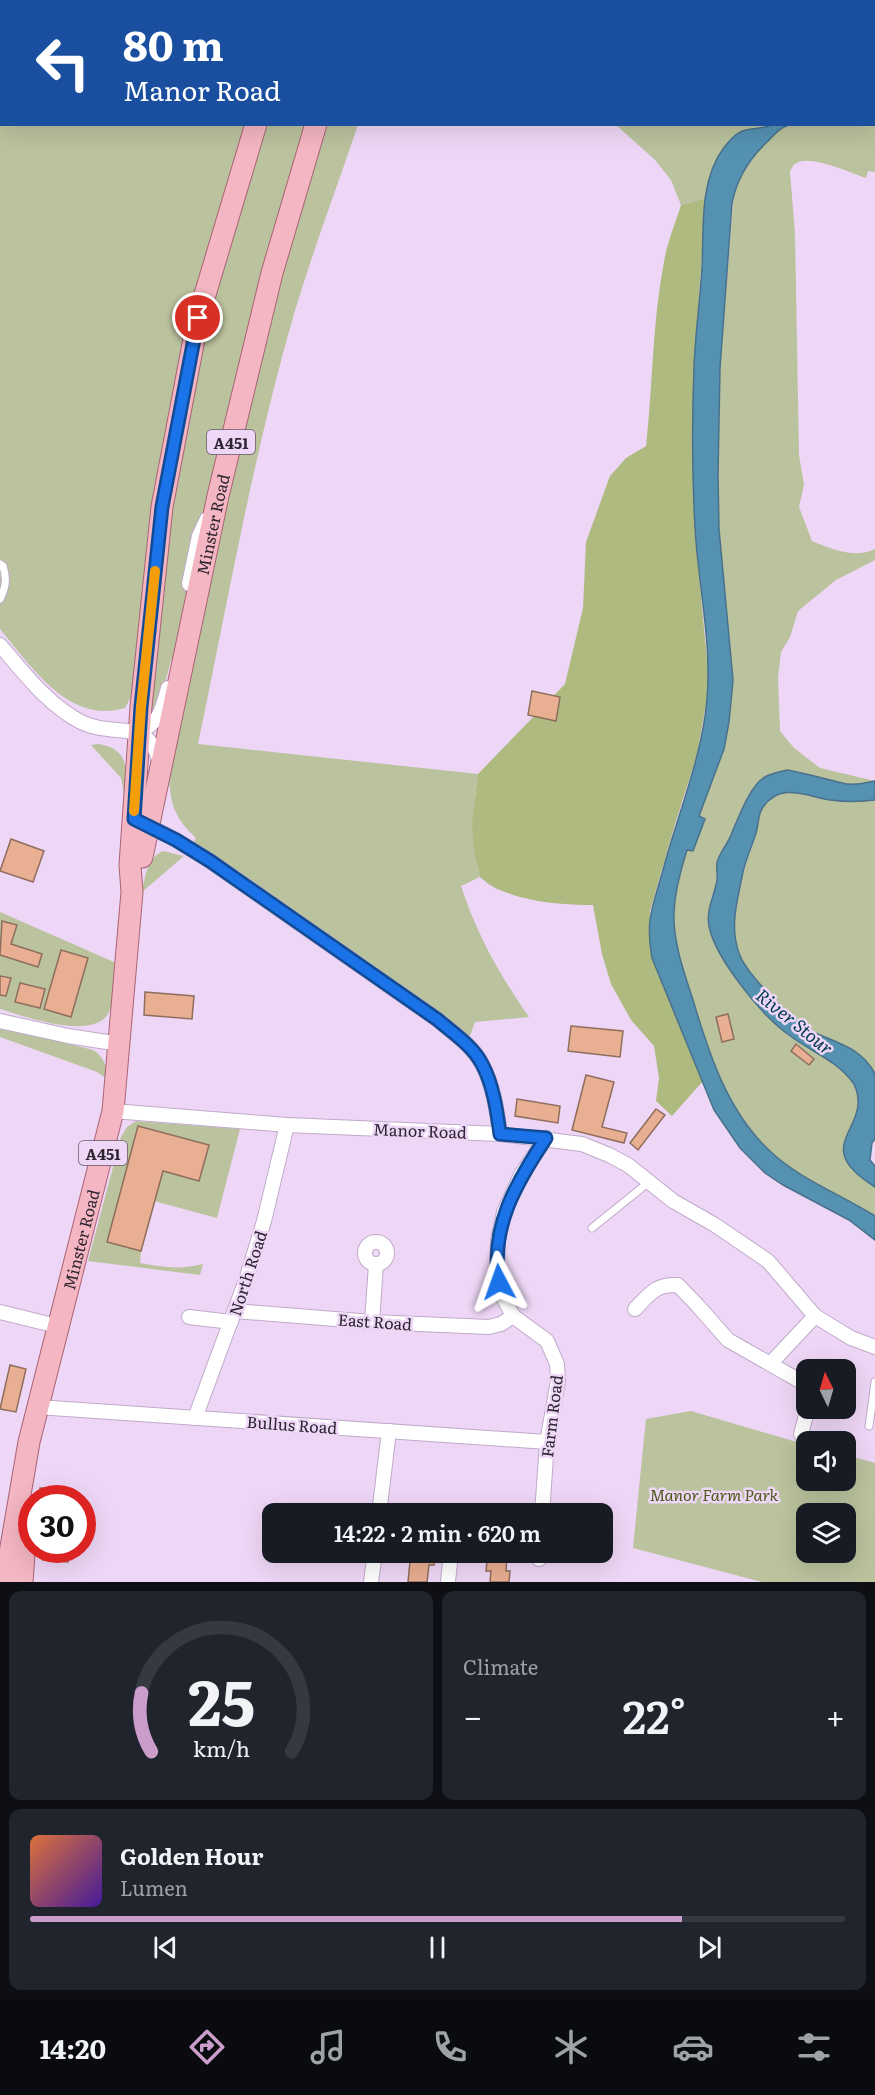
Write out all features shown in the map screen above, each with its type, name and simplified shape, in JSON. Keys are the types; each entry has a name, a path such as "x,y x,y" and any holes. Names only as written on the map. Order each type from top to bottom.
{"main road":[{"name":"Minster Road","path":"141,822 139,732 162,507 198,318 255,126"},
{"name":"Minster Road","path":"5,1582 22,1474 37,1407 113,1111 132,892 130,865 160,764 219,496 272,273 315,126"},
{"name":"Minster Road","path":"22,1582 37,1407"}],"street":[{"path":"139,732 151,726 163,707 199,536 219,496"},
{"path":"0,645 47,696 80,721 102,729 139,732 147,737 153,745 160,764"},
{"path":"141,822 210,861 438,1020 467,1044 482,1064 495,1103 500,1134"},
{"path":"0,1021 53,1034 120,1044"},
{"name":"Manor Road","path":"113,1111 286,1125 500,1134 582,1144 628,1165 673,1201 715,1225 768,1261 815,1316 851,1338 875,1347"},
{"name":"North Road","path":"195,1418 233,1316 264,1221 286,1125"},
{"name":"Farm Road","path":"543,1503 547,1442 556,1400 557,1364 547,1341 513,1316 501,1296 497,1269 498,1240 504,1212 521,1175 546,1138"},
{"path":"372,1322 376,1264"},
{"path":"634,1309 655,1288 665,1285 678,1286 728,1340 796,1378"},
{"path":"0,1312 57,1326"},
{"name":"East Road","path":"189,1317 233,1316 489,1327 501,1324 513,1316"},
{"path":"771,1363 815,1316"},
{"name":"Bullus Road","path":"37,1407 547,1442"},
{"path":"380,1503 389,1431"},
{"path":"371,1582 374,1563"},
{"path":"448,1582 450,1563"},
{"path":"5,1582 11,1582"}],"lane":[{"path":"0,564 6,576 6,587 0,599"},
{"path":"592,1228 650,1182"},
{"path":"869,1426 875,1382"}],"green space":[{"path":"0,126 358,126 309,266 279,367 242,528 198,744 478,774 473,826 480,877 461,886 490,954 529,1017 475,1022 467,1044 190,848 196,838 176,812 171,798 169,780 174,659 171,660 162,695 154,710 151,710 145,661 135,664 132,695 125,708 105,711 86,708 53,689 38,675 0,629"},
{"path":"617,126 770,126 729,142 715,164 706,198 681,205 671,180 655,160"},
{"path":"784,126 875,126 875,172 868,171 866,178 830,165 809,161 795,164 790,172 795,234 799,455 804,485 799,507 812,541 835,550 851,553 875,549 875,560 836,580 798,611 790,637 781,652 778,677 780,731 794,748 820,768 875,781 846,784 792,771 769,776 759,783 750,795 719,858 718,878 710,913 711,925 713,937 723,959 766,1014 789,1036 837,1066 853,1082 859,1092 862,1106 845,1149 846,1160 856,1172 875,1187 875,1216 782,1162 755,1136 742,1119 731,1101 706,1041 681,961 674,921 676,894 684,858 687,849 693,851 705,819 699,817 724,749 733,680 719,529 718,475 720,368 734,191 755,154"},
{"path":"706,198 694,368 693,493 708,670 707,698 697,755 650,911 652,958 703,1081 672,1116 656,1101 659,1078 654,1046 631,1020 611,984 602,954 593,905 534,900 490,885 480,877 474,851 472,823 478,774 565,684 583,608 586,542 610,476 626,458 646,446 657,308 669,241 681,205"},
{"path":"98,744 117,751 122,756 126,771 125,799 121,778 91,745"},
{"path":"791,792 838,801 875,800 875,1074 856,1053 813,1032 799,1022 762,986 738,952 734,924 737,896 755,838 757,821 766,803"},
{"path":"163,851 184,856 142,892 150,863"},
{"path":"0,912 114,962 113,1000 109,1012 101,1021 74,1026 41,1021 0,1009"},
{"path":"0,1027 93,1050 104,1062 107,1079 97,1072 0,1037"},
{"path":"136,1121 240,1129 217,1218 154,1201 163,1171 199,1180 209,1145 138,1127 107,1242 141,1251 140,1263 163,1267 203,1264 200,1275 88,1261 121,1137 127,1127"},
{"name":"Manor Farm Park","path":"691,1411 796,1442 796,1491 856,1491 856,1458 875,1463 875,1582 762,1582 633,1548 646,1419"}],"water":[{"path":"787,126 777,132 749,162 737,185 732,203 720,368 719,529 733,680 729,722 724,749 699,816 705,819 693,851 687,850 675,903 674,921 681,961 713,1062 743,1119 771,1152 795,1171 875,1216 875,1240 849,1220 765,1173 740,1148 714,1110 652,958 650,945 649,933 653,904 695,764 707,699 708,656 693,487 695,356 706,191 715,162 730,141 741,132 764,127"},
{"name":"River Stour","path":"787,770 846,784 875,781 875,800 836,801 794,793 778,795 770,799 760,814 743,872 735,912 736,943 743,962 750,972 783,1008 805,1027 856,1052 870,1065 875,1074 875,1139 872,1143 870,1160 875,1166 875,1187 855,1172 846,1159 844,1147 846,1136 856,1113 858,1100 854,1084 840,1069 778,1026 753,1001 720,954 709,926 709,914 717,881 718,859 745,803 754,787 765,777"}],"building":[{"path":"532,691 560,697 556,721 528,715"},
{"path":"11,839 44,851 33,882 0,871"},
{"path":"2,921 17,925 11,944 42,954 38,967 0,955"},
{"path":"61,950 88,958 71,1017 44,1009"},
{"path":"0,976 11,978 6,996 0,995"},
{"path":"20,983 45,989 40,1008 15,1002"},
{"path":"145,992 194,996 192,1019 144,1015"},
{"path":"728,1014 734,1039 722,1042 716,1017"},
{"path":"571,1026 623,1031 620,1057 568,1051"},
{"path":"796,1044 814,1059 809,1065 791,1051"},
{"path":"586,1075 614,1082 602,1127 627,1133 624,1143 572,1130"},
{"path":"517,1099 560,1106 558,1123 515,1116"},
{"path":"656,1109 665,1115 638,1150 630,1143"},
{"path":"138,1126 209,1145 199,1181 163,1171 141,1251 107,1242"},
{"path":"10,1365 26,1369 16,1412 0,1409"},
{"path":"410,1563 434,1563 434,1565 429,1565 427,1582 408,1582"},
{"path":"487,1563 506,1563 506,1571 510,1571 509,1582 490,1582 491,1571 486,1571"}],"slow traffic":[{"path":"134,811 141,707 155,571"}],"route":[{"path":"198,318 162,507 141,707 134,819 162,832 210,861 438,1020 467,1044 482,1064 495,1103 500,1134 546,1138 521,1175 504,1212 498,1240 499,1282"}]}
